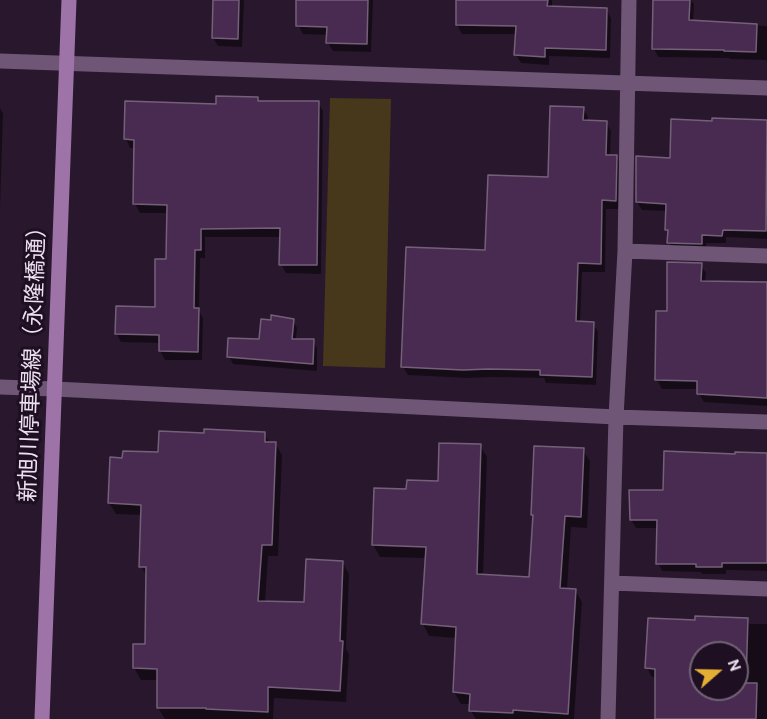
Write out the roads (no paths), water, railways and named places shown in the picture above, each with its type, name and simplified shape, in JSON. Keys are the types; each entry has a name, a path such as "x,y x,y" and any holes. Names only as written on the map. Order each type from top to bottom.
{"main road":[{"name":"新旭川停車場線（永隆橋通）","path":"42,719 69,0"}],"street":[{"path":"608,719 616,417 625,252 629,0"},
{"path":"0,61 767,88"},
{"path":"625,252 767,256"},
{"path":"0,387 616,417 767,422"},
{"path":"612,583 767,589"}]}
